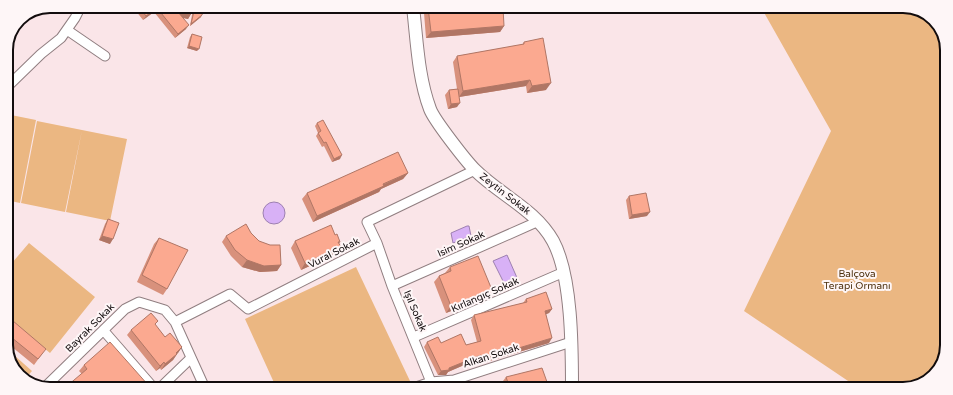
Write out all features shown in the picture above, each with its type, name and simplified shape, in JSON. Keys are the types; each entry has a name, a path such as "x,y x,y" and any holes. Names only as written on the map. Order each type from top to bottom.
{"street":[{"path":"13,81 41,54 61,38 77,13"},
{"name":"Zeytin Sokak","path":"414,13 424,88 430,111 474,170 539,221 553,242 564,272 571,342 572,382"},
{"path":"67,30 105,56"},
{"path":"377,243 367,222 474,170"},
{"name":"Isim Sokak","path":"392,286 539,221"},
{"name":"Işıl Sokak","path":"377,243 392,286 414,337 431,382"},
{"name":"Vural Sokak","path":"175,322 230,294 248,308 377,243"},
{"name":"Kırlangıç Sokak","path":"414,337 564,272"},
{"name":"Bayrak Sokak","path":"50,382 125,309 139,302 165,310 175,322"},
{"path":"175,322 202,382"},
{"path":"104,331 149,382"},
{"name":"Alkan Sokak","path":"445,382 571,342"},
{"path":"166,382 191,358"}],"green space":[{"name":"Balçova Terapi Ormanı","path":"764,13 903,13 917,16 926,21 934,29 940,47 940,345 935,364 924,376 915,380 903,382 850,382 744,311 831,131"},
{"path":"13,115 36,120 20,203 13,202"},
{"path":"37,121 82,130 65,212 21,203"},
{"path":"82,130 127,139 110,221 66,212"},
{"path":"29,243 95,297 50,353 13,323 13,262"},
{"path":"356,267 410,381 274,382 245,319"},
{"path":"14,355 32,371 28,375 27,374 18,364"}],"shaded area":[{"path":"274,202 282,205 285,213 282,221 274,224 266,221 263,213 266,205"},
{"path":"469,226 471,236 453,243 451,233"},
{"path":"507,255 518,280 505,285 493,261"}],"building":[{"path":"161,13 179,13 189,25 178,34"},
{"path":"194,13 203,13 202,15 191,24"},
{"path":"429,13 503,13 504,26 431,32"},
{"path":"192,34 202,37 199,49 189,46"},
{"path":"543,38 551,83 532,86 530,80 463,91 457,56 524,44 524,42"},
{"path":"458,89 460,103 451,104 449,90"},
{"path":"323,120 342,155 334,159 326,142 324,143 318,133 321,131 317,123"},
{"path":"398,152 408,173 383,184 384,186 317,216 307,193"},
{"path":"646,193 650,212 632,215 629,196"},
{"path":"108,219 119,223 113,239 102,236"},
{"path":"246,224 251,233 259,241 270,245 280,245 281,265 264,266 247,260 235,250 226,236"},
{"path":"331,225 335,235 337,234 340,242 338,242 341,247 305,263 295,241"},
{"path":"159,238 188,250 167,289 142,275"},
{"path":"478,256 492,290 451,306 439,276 451,271 450,267"},
{"path":"546,292 552,309 545,311 552,338 482,359 481,355 449,368 449,370 441,371 427,342 438,337 441,343 461,334 466,345 481,341 474,315 527,302 526,299"},
{"path":"151,313 158,321 155,324 165,337 170,333 182,347 176,353 177,354 165,364 164,362 160,366 131,330"},
{"path":"13,321 46,349 38,359 13,339"},
{"path":"110,342 145,382 72,382 87,369 84,365"},
{"path":"542,368 547,382 508,382 506,377"}]}
